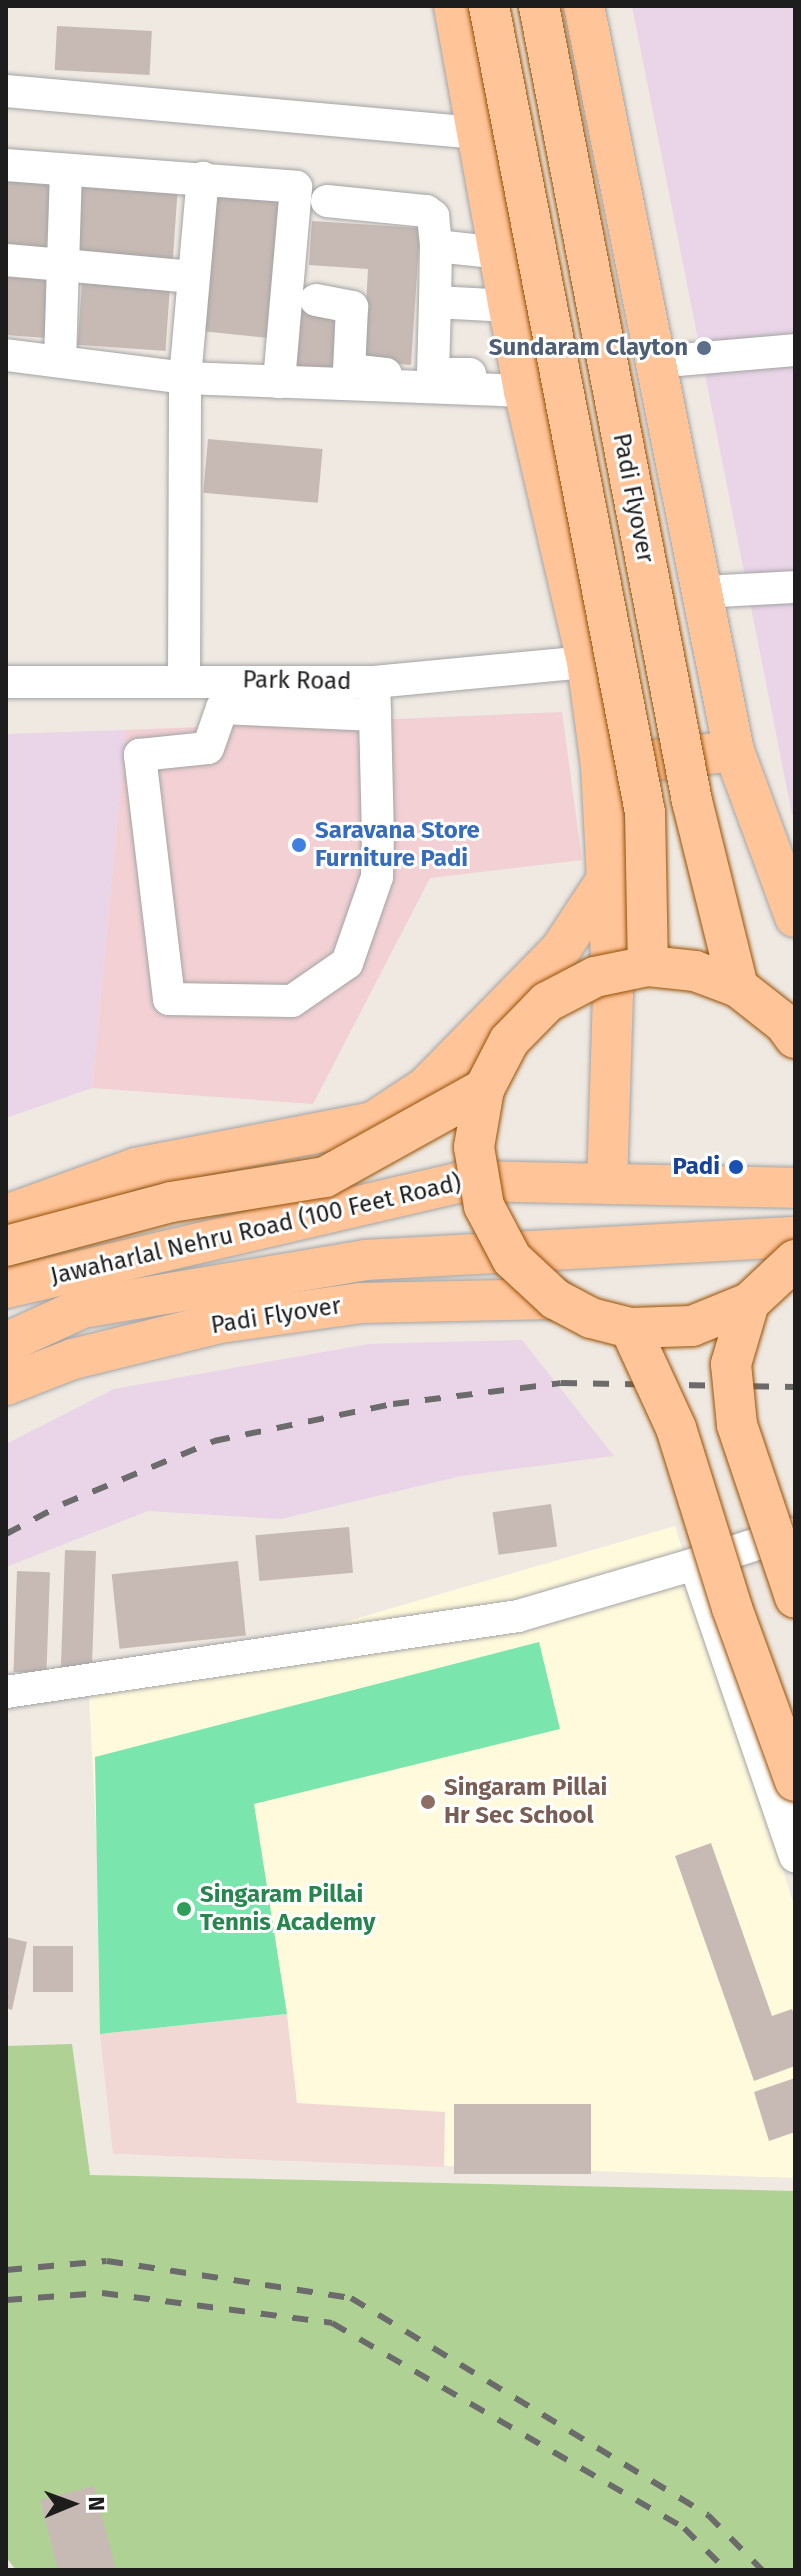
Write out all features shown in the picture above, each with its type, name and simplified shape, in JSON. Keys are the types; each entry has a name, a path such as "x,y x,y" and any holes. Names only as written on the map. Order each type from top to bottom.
{"main road":[{"path":"454,6 522,382 587,662 601,766 613,994 607,1183"},
{"name":"Padi Flyover","path":"489,6 645,812 648,966"},
{"name":"Padi Flyover","path":"539,6 692,801 738,987"},
{"path":"584,6 734,751 795,917"},
{"path":"601,766 734,751"},
{"path":"6,1215 136,1168 373,1122 426,1087 561,949 605,882"},
{"name":"Padi Flyover","path":"791,1270 749,1303 692,1326 630,1328 591,1318 555,1299 512,1259 484,1206 474,1147 484,1089 509,1041 547,1002 595,977 648,966 695,971 738,987 785,1024 795,1038"},
{"path":"6,1246 171,1202 325,1177 484,1089"},
{"path":"252,1144 264,1231"},
{"name":"Jawaharlal Nehru Road (100 Feet Road)","path":"6,1288 264,1231 466,1181 795,1188"},
{"name":"Jawaharlal Nehru Road (100 Feet Road)","path":"6,1343 82,1308 366,1260 795,1237"},
{"name":"Padi Flyover","path":"6,1385 73,1359 220,1323 360,1303 555,1299"},
{"path":"749,1303 731,1364 737,1425 795,1597"},
{"path":"630,1328 676,1428 732,1608 795,1781"}],"street":[{"path":"6,91 478,133"},
{"path":"6,165 296,187 279,382"},
{"path":"60,361 66,170"},
{"path":"184,680 185,378 203,178"},
{"path":"327,201 426,211 433,216 436,246 433,374"},
{"path":"436,246 501,253"},
{"path":"6,260 192,277"},
{"path":"316,300 352,307 353,373 433,374 522,382"},
{"path":"435,302 510,306"},
{"path":"656,362 795,350"},
{"path":"6,355 185,378 279,382 522,382"},
{"path":"702,592 795,587"},
{"name":"Park Road","path":"6,682 374,682 587,662"},
{"path":"374,682 375,715 377,877 347,963 292,1001 169,999 140,755 208,748 222,708 375,715"},
{"path":"6,1692 518,1616 788,1534 795,1537"},
{"path":"695,1564 795,1856"}],"shaded area":[{"path":"632,6 795,6 795,819 792,814"},
{"path":"562,712 582,860 430,878 313,1104 92,1088 126,730"},
{"path":"126,730 92,1088 6,1118 6,734"},
{"path":"522,1340 614,1456 461,1476 281,1519 148,1511 6,1567 6,1444 114,1389 369,1344"},
{"name":"Singaram Pillai Hr Sec School","path":"675,1526 795,1908 795,2178 113,2154 89,1696"},
{"path":"287,2014 297,2103 445,2112 444,2167 113,2154 100,2034"}],"green space":[{"name":"Singaram Pillai Tennis Academy","path":"539,1642 560,1729 254,1804 287,2014 100,2034 95,1757"},
{"path":"72,2044 90,2175 795,2191 795,2570 16,2570 6,2557 6,2046"}],"building":[{"path":"57,26 152,31 150,75 55,70"},
{"path":"6,180 52,184 46,253 6,249"},
{"path":"81,182 178,189 173,259 76,252"},
{"path":"209,193 290,201 275,339 195,330"},
{"path":"312,221 420,228 411,365 363,361 368,269 309,265"},
{"path":"6,277 50,280 46,338 6,335"},
{"path":"82,283 170,289 165,351 78,345"},
{"path":"300,307 349,311 343,379 294,375"},
{"path":"208,439 323,449 318,503 203,493"},
{"path":"551,1504 557,1547 499,1555 493,1512"},
{"path":"349,1527 353,1573 259,1581 255,1535"},
{"path":"65,1550 96,1551 92,1671 61,1670"},
{"path":"238,1561 246,1636 120,1649 112,1574"},
{"path":"17,1571 50,1572 46,1673 13,1672"},
{"path":"711,1843 772,2016 792,2009 795,2018 795,2066 754,2081 675,1856"},
{"path":"6,1937 27,1942 12,2010 6,2008"},
{"path":"33,1946 73,1946 73,1992 33,1992"},
{"path":"795,2078 795,2132 769,2141 754,2092"},
{"path":"454,2104 591,2104 591,2174 454,2174"},
{"path":"94,2486 116,2570 58,2570 40,2500"}],"railway":[{"path":"6,1534 63,1504 214,1441 393,1404 561,1383 795,1387"},
{"path":"6,2270 107,2261 351,2298 708,2515 762,2570"},
{"path":"6,2300 102,2293 332,2323 684,2528 726,2570"}],"place":[{"name":"Sundaram Clayton","path":"704,348"},
{"name":"Saravana Store Furniture Padi","path":"299,845"},
{"name":"Padi","path":"736,1167"},
{"name":"Singaram Pillai Hr Sec School","path":"428,1802"},
{"name":"Singaram Pillai Tennis Academy","path":"184,1909"}]}
